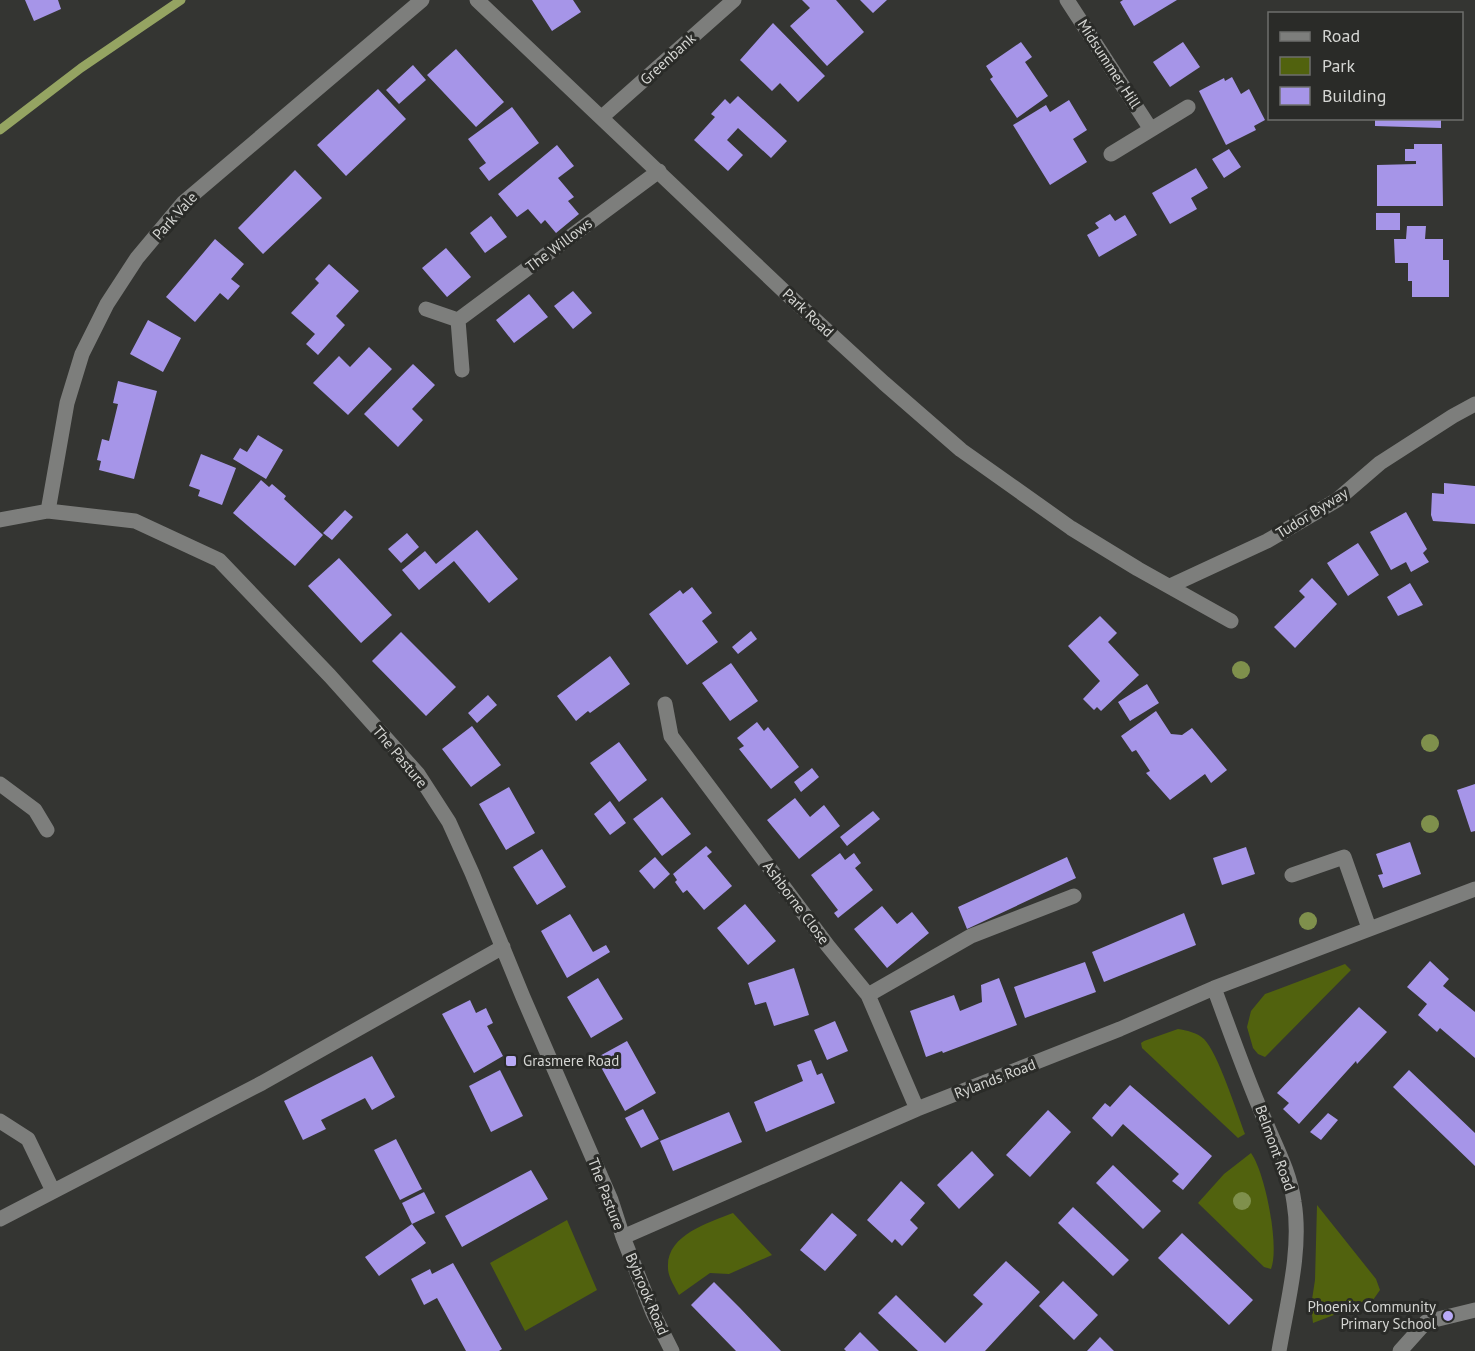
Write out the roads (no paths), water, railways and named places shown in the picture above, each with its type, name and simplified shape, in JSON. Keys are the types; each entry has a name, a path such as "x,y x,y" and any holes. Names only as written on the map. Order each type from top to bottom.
{"street":[{"name":"Park Vale","path":"48,511 67,403 82,354 107,304 137,258 183,203 422,0"},
{"name":"Park Road","path":"477,0 787,294 961,450 1071,528 1231,621"},
{"name":"Greenbank","path":"602,117 734,0"},
{"name":"Midsummer Hill","path":"1067,0 1150,128"},
{"path":"1111,154 1150,128 1188,107"},
{"name":"The Willows","path":"458,320 659,171"},
{"path":"426,309 458,320 462,370"},
{"name":"Tudor Byway","path":"1170,586 1267,541 1337,500 1380,463 1453,416 1473,407"},
{"name":"The Pasture","path":"0,520 48,511 135,521 219,560 330,676 418,774 449,822 611,1200 623,1237"},
{"name":"Ashborne Close","path":"665,704 671,736 828,946 868,995 916,1109"},
{"path":"0,784 35,810 47,830"},
{"path":"1292,875 1344,857 1370,927"},
{"name":"Rylands Road","path":"623,1237 916,1109 1120,1029 1214,988 1475,889"},
{"path":"868,995 971,936 1074,896"},
{"path":"0,1219 262,1083 503,948"},
{"name":"Belmont Road","path":"1214,988 1249,1081 1276,1144 1294,1201 1296,1227 1293,1264 1279,1351"},
{"path":"0,1120 28,1139 53,1191"},
{"name":"Bybrook Road","path":"623,1237 653,1312 672,1351"},
{"path":"1400,1351 1426,1322 1475,1310"}],"waterway":[{"path":"0,130 81,68 181,0"}],"place":[{"name":"Grasmere Road","path":"511,1061"},
{"name":"Phoenix Community Primary School","path":"1448,1316"}]}
